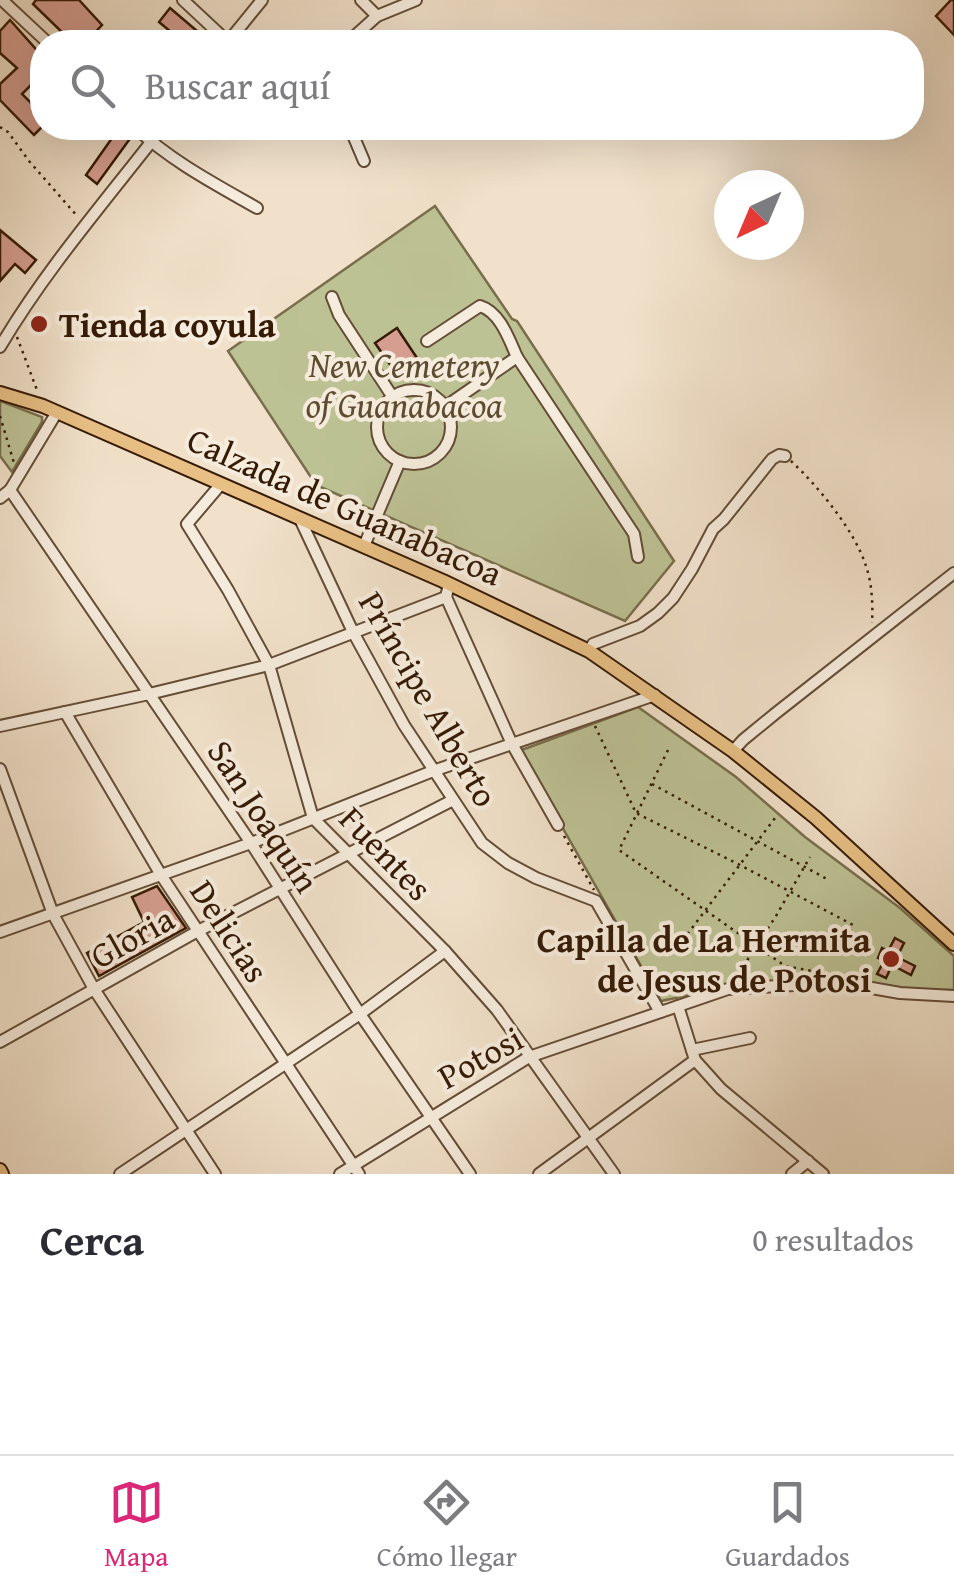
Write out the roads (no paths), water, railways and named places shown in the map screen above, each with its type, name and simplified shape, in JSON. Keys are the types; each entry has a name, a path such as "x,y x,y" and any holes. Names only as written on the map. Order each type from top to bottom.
{"main road":[{"name":"Calzada de Guanabacoa","path":"0,393 43,406 364,546 448,590 588,651 733,751 816,818 954,944"}],"street":[{"path":"2,0 34,30"},
{"path":"183,0 215,30"},
{"path":"238,30 262,0"},
{"path":"361,0 376,16"},
{"path":"361,30 376,16 416,0"},
{"path":"355,140 364,161"},
{"path":"0,347 86,225 151,142 257,208"},
{"path":"332,297 339,315 392,396"},
{"path":"426,341 480,306 489,309 634,534 638,558"},
{"path":"446,406 517,357"},
{"path":"417,389 430,393 446,406 452,432 443,450 427,462 400,462 385,450 377,431 380,412 392,396 417,389"},
{"path":"0,498 10,490 57,412"},
{"path":"588,651 593,644 640,626 658,613 692,569 713,529 772,458 784,456"},
{"path":"364,546 400,462"},
{"name":"Fuentes","path":"221,484 186,524 269,665 313,818 498,1010 614,1174"},
{"name":"San Joaquín","path":"10,490 470,1174"},
{"name":"Príncipe Alberto","path":"300,519 404,725 482,843 536,878 596,901 660,1012"},
{"path":"733,751 954,573"},
{"path":"0,726 269,665 448,590 512,744 558,825"},
{"path":"0,932 251,843 434,771 655,695"},
{"name":"Delicias","path":"66,712 161,875 356,1170"},
{"path":"0,769 52,914 94,990 215,1174"},
{"name":"Gloria","path":"0,1042 198,931 453,800"},
{"path":"120,1174 360,1014 445,952"},
{"name":"Potosi","path":"340,1174 356,1170 431,1116 529,1057 728,990 826,983 900,994 954,996"},
{"path":"678,1006 694,1055 721,1089 823,1174"},
{"path":"538,1174 694,1055 750,1038"},
{"path":"792,1174 808,1161"}],"place":[{"name":"Tienda coyula","path":"39,324"},
{"name":"Capilla de La Hermita de Jesus de Potosi","path":"891,959"}],"park label":[{"name":"New Cemetery of Guanabacoa","path":"404,384"}]}
